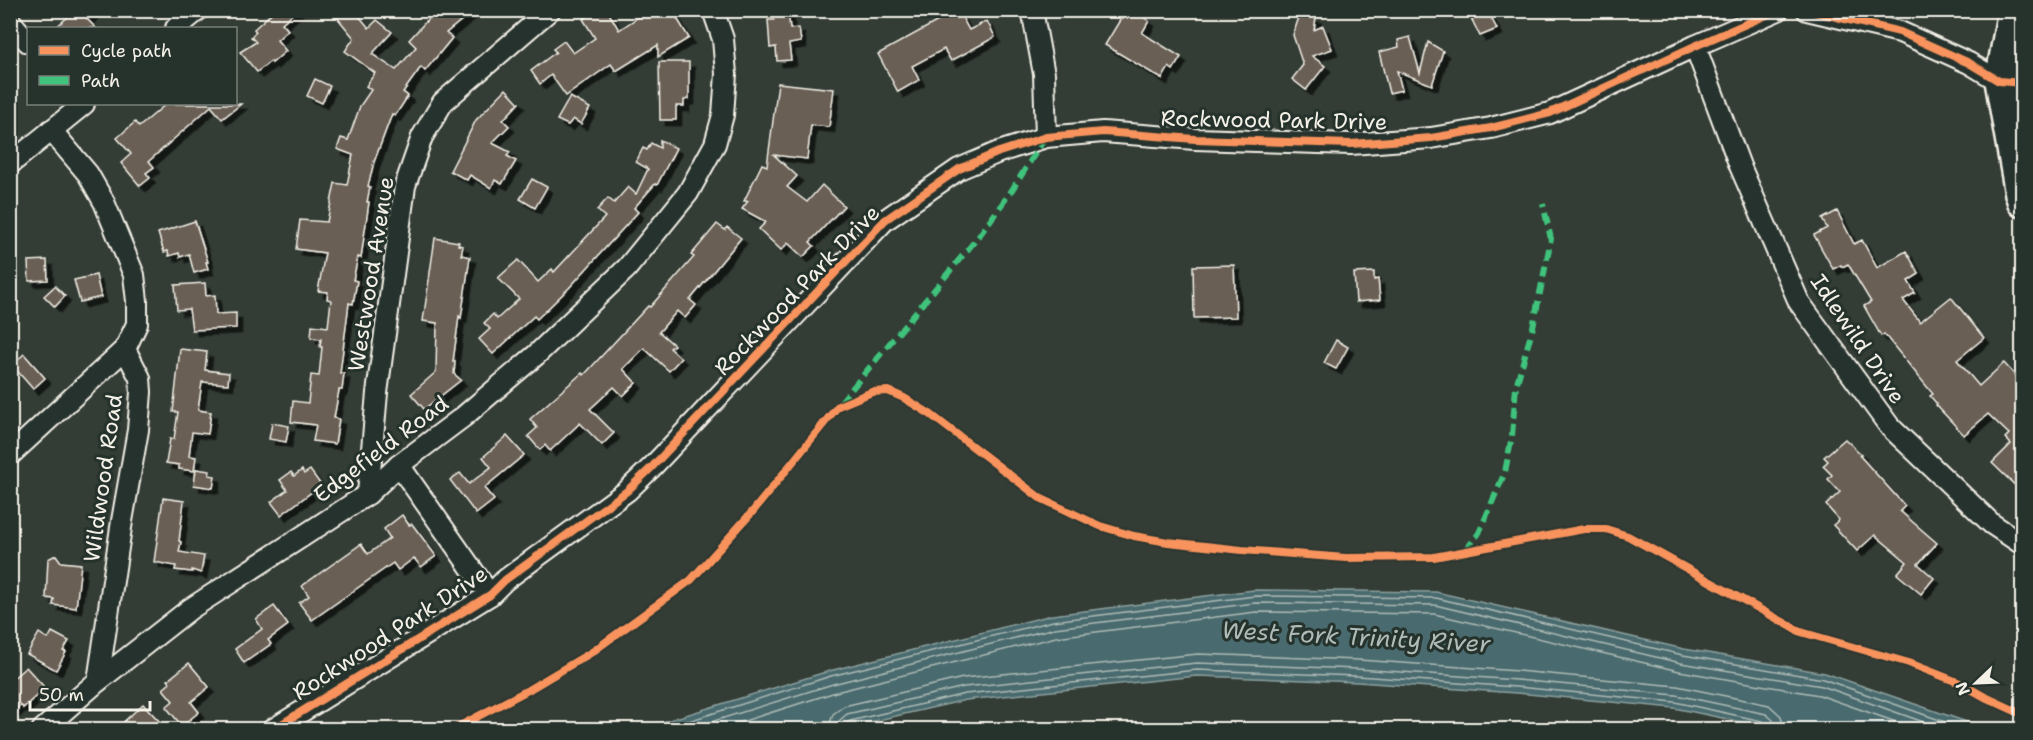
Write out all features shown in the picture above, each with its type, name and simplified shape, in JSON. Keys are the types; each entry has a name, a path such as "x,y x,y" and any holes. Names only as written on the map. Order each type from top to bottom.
{"main road":[{"path":"2012,10 1999,81 2022,203"}],"street":[{"path":"177,27 198,10"},
{"name":"Westwood Avenue","path":"368,494 378,393 405,186 422,137 443,102 550,10"},
{"name":"Edgefield Road","path":"42,729 98,681 190,609 368,494 399,465 463,417 536,355 627,268 688,193 715,144 723,115 726,74 723,39 713,10"},
{"path":"1032,10 1044,74 1046,137"},
{"name":"Rockwood Park Drive","path":"272,729 490,595 505,580 636,483 885,220 958,169 999,152 1046,137 1103,132 1195,139 1351,144 1431,138 1491,128 1550,113 1778,10"},
{"path":"1807,10 1900,32 1969,63 1999,81"},
{"path":"10,21 27,41"},
{"name":"Idlewild Drive","path":"1695,46 1740,166 1799,302 1890,427 1992,524 2022,544"},
{"path":"10,164 82,105"},
{"path":"10,455 125,349 137,324 135,275 104,202 88,174 51,130"},
{"name":"Wildwood Road","path":"98,681 138,430 140,378 125,349"},
{"path":"399,465 490,595"}],"water":[{"name":"West Fork Trinity River","path":"1254,590 1436,592 1684,649 1825,673 1987,729 1775,729 1674,708 1516,693 1357,682 1197,676 966,700 839,729 640,729 829,671 1052,615"}],"building":[{"path":"76,10 97,10 87,19 95,27 56,27"},
{"path":"275,10 297,10 282,23 288,30 277,40 286,51 257,72 240,52 256,42 251,37 256,32 254,29"},
{"path":"331,10 354,10 369,28 377,20 392,32 372,54 396,70 416,47 409,40 429,18 421,10 474,10 446,33 452,38 425,71 421,67 403,92 408,96 395,116 392,114 374,162 368,186 370,187 367,202 369,202 361,258 358,257 353,280 357,281 353,304 349,303 340,373 344,373 342,390 339,390 334,418 339,419 335,444 313,441 316,425 291,422 293,401 308,403 311,375 319,376 321,339 311,338 312,325 328,327 331,300 327,299 328,292 318,291 325,253 296,249 300,220 327,222 335,183 347,185 353,155 337,149 341,138 348,140 360,106 371,90 366,86 375,73 345,51 354,38"},
{"path":"598,10 607,10 619,30 649,10 672,10 689,38 658,57 658,45 616,71 611,64 566,96 551,75 540,84 531,71 556,52 553,49 564,41 573,53 595,38 583,19"},
{"path":"788,10 790,29 799,28 801,42 789,44 791,60 777,61 776,47 770,48 768,20 774,20 773,11"},
{"path":"958,10 969,30 987,21 995,37 951,61 944,49 912,66 919,80 898,92 878,54"},
{"path":"1126,10 1133,10 1149,21 1142,33 1181,57 1173,70 1169,67 1162,79 1105,45"},
{"path":"1467,10 1487,10 1497,29 1480,36"},
{"path":"1304,15 1316,18 1314,30 1323,26 1332,49 1312,56 1325,66 1306,90 1292,79 1303,65 1293,35 1299,17"},
{"path":"1410,37 1420,73 1428,42 1443,51 1432,85 1397,71 1402,90 1389,93 1379,52 1399,47 1398,40"},
{"path":"659,62 689,62 689,99 684,100 684,106 676,106 676,120 660,120"},
{"path":"315,79 330,86 322,103 307,96"},
{"path":"778,83 834,89 829,127 811,125 807,159 774,155 797,176 787,187 807,202 822,185 844,206 810,242 814,246 803,257 788,243 781,250 759,229 766,222 742,209 748,201 744,201 762,164 767,166"},
{"path":"506,89 519,103 503,120 509,126 492,143 510,152 507,156 516,161 502,184 495,180 491,188 470,175 467,180 450,171 476,120"},
{"path":"570,97 590,108 581,124 573,119 568,125 557,120"},
{"path":"241,104 222,119 211,106 149,161 154,167 146,173 150,178 140,186 121,163 131,154 117,138 135,122 139,127 165,105"},
{"path":"660,140 676,148 657,185 655,184 634,208 638,212 569,288 537,319 534,316 493,354 479,339 490,329 484,323 493,314 497,319 519,299 498,278 518,260 538,282 552,269 554,272 605,217 597,210 608,198 614,203 628,187 636,194 648,169 636,162 643,148 647,150 651,143 660,148"},
{"path":"532,179 547,187 535,208 520,199"},
{"path":"1837,211 1854,244 1862,240 1877,268 1906,251 1919,274 1908,281 1915,293 1903,300 1920,322 1951,297 1984,338 1957,360 1979,386 2004,363 2022,383 2022,492 1992,463 2011,444 2005,438 2009,434 1988,414 1964,435 1936,405 1930,396 1933,394 1884,334 1881,336 1864,306 1871,302 1848,264 1833,269 1814,235 1827,228 1822,219"},
{"path":"195,221 208,262 206,262 208,269 194,273 189,254 180,257 179,253 169,256 168,251 164,252 158,233"},
{"path":"717,224 725,230 727,227 741,238 690,300 696,305 685,318 677,311 659,332 674,345 670,348 681,358 669,371 644,348 623,369 636,383 623,396 614,387 590,409 614,433 602,445 580,423 550,451 545,445 540,450 528,436 537,428 530,419 582,373 584,375 648,306 650,307 694,257 691,255"},
{"path":"435,238 459,242 458,245 463,246 461,255 470,257 453,362 455,361 454,374 461,380 424,409 411,394 436,372 437,323 423,321"},
{"path":"47,260 48,280 29,281 28,261"},
{"path":"1234,265 1236,317 1194,318 1193,266"},
{"path":"1374,272 1374,280 1378,279 1380,300 1356,302 1354,273"},
{"path":"96,275 101,297 80,302 74,280"},
{"path":"205,283 206,296 215,295 216,314 236,313 236,328 192,330 189,309 177,310 175,285"},
{"path":"55,286 65,296 55,307 44,296"},
{"path":"1336,340 1348,347 1336,369 1324,363"},
{"path":"180,349 207,352 205,370 229,373 228,384 202,382 198,410 211,412 208,434 192,432 189,456 196,457 194,471 179,469 179,465 166,463 170,439 174,439 178,412 173,412"},
{"path":"24,354 45,378 33,389 12,365"},
{"path":"272,423 289,426 286,442 269,439"},
{"path":"507,436 524,455 484,488 494,500 476,514 450,480 460,473 469,484 491,467 483,457"},
{"path":"1845,439 1861,454 1859,455 1905,506 1900,511 1937,543 1918,564 1934,578 1921,594 1897,574 1907,562 1875,535 1857,551 1833,525 1839,520 1826,505 1840,492 1828,479 1832,475 1823,466 1828,461 1824,457"},
{"path":"196,469 210,471 209,475 215,476 213,488 194,485"},
{"path":"302,470 304,474 310,470 321,485 281,515 271,502 287,490 280,480 291,472 294,476"},
{"path":"163,498 184,501 179,552 204,556 201,573 192,570 192,572 175,570 176,566 154,562"},
{"path":"402,515 409,525 412,524 436,556 421,567 414,558 398,570 393,563 312,620 299,603 309,596 302,586 361,544 368,554 390,538 384,529"},
{"path":"56,555 61,562 81,564 76,608 53,605 54,599 46,598 48,559"},
{"path":"274,606 288,625 268,640 271,644 244,663 235,649 262,629 256,619"},
{"path":"52,632 69,641 56,670 27,654 39,633 48,639"},
{"path":"189,663 209,687 191,702 199,712 182,726 166,707 173,701 163,689 170,683 168,680"},
{"path":"26,667 45,688 23,708 21,705 10,715 10,681"},
{"path":"143,704 161,723 154,729 116,729"}],"marked path":[{"path":"840,403 979,236 1045,138"},
{"path":"1465,551 1479,533 1505,472 1512,436 1516,386 1533,327 1551,239 1543,204"}],"cycle path":[{"path":"272,730 490,595 505,580 627,491 885,220 959,169 999,152 1046,137 1103,132 1195,139 1351,144 1431,138 1491,128 1550,113 1778,10"},
{"path":"1807,10 1900,32 1969,63 1999,81 2022,83"},
{"path":"452,730 528,690 592,652 691,580 754,510 838,406 872,392 888,391 930,414 1040,498 1100,526 1134,536 1242,550 1346,558 1434,557 1584,529 1606,529 1628,536 1801,632 1909,663 1960,683 2022,714"}]}
